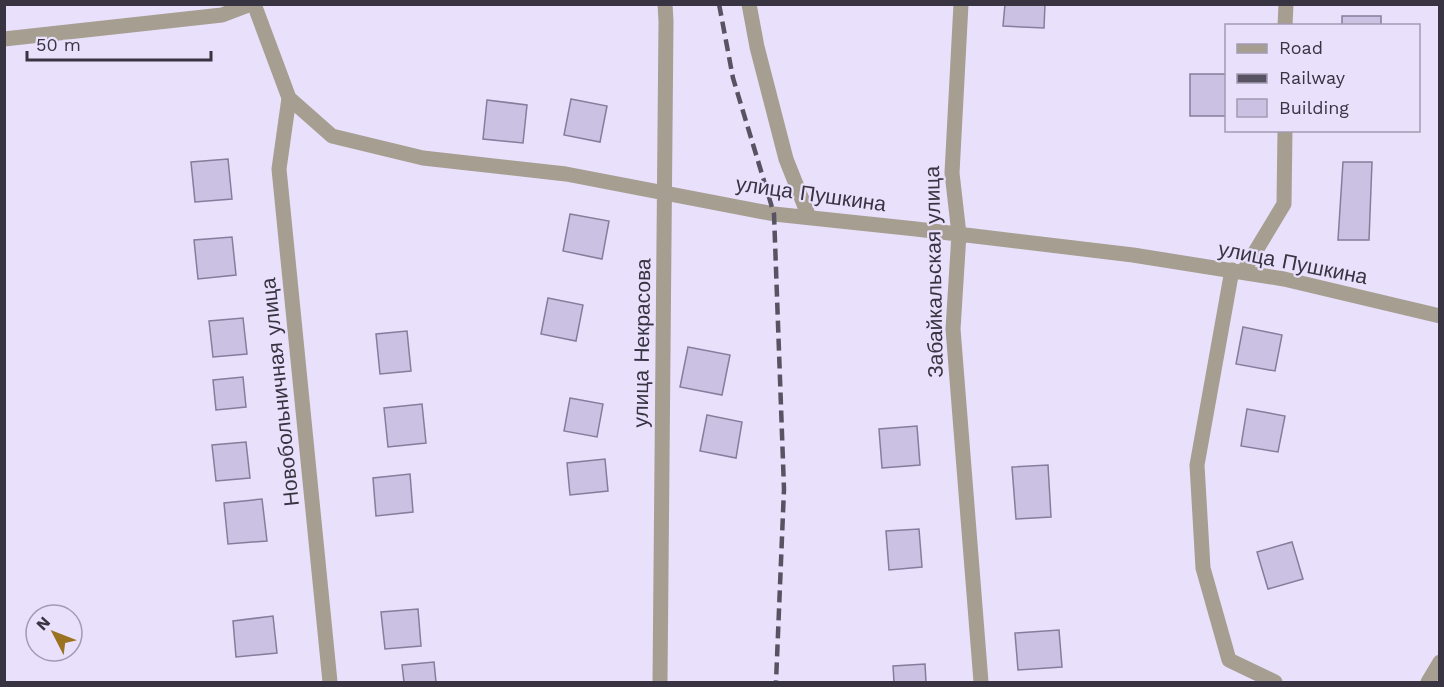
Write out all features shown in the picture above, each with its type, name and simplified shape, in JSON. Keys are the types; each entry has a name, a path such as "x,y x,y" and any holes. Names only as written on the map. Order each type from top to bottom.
{"street":[{"path":"4,39 253,4"},
{"name":"улица Пушкина","path":"253,4 289,98 332,136 423,158 566,174 774,214 1133,255 1238,271 1284,279 1440,316"},
{"name":"улица Некрасова","path":"660,682 665,4"},
{"path":"749,4 757,47 786,159 809,217"},
{"name":"Забайкальская улица","path":"961,4 952,173 959,234 953,329 981,682"},
{"path":"1285,24 1286,4"},
{"name":"Новобольничная улица","path":"289,98 279,169 330,682"},
{"path":"1275,682 1229,660 1203,568 1197,465 1238,271 1284,204 1285,132"},
{"path":"1428,682 1440,662"}],"building":[{"path":"1005,4 1045,4 1044,28 1003,26"},
{"path":"1342,16 1381,16 1381,24 1342,24"},
{"path":"1190,74 1225,74 1225,116 1190,116"},
{"path":"571,99 607,106 600,142 564,135"},
{"path":"487,100 527,105 523,143 483,139"},
{"path":"228,159 232,199 195,202 191,162"},
{"path":"1343,162 1372,162 1369,240 1338,240"},
{"path":"570,214 609,221 602,259 563,251"},
{"path":"232,237 236,275 198,279 194,240"},
{"path":"548,298 583,305 576,341 541,334"},
{"path":"243,318 247,354 213,357 209,321"},
{"path":"1243,327 1282,335 1275,371 1236,364"},
{"path":"407,331 411,371 380,374 376,334"},
{"path":"688,347 730,355 722,395 680,387"},
{"path":"243,377 246,407 216,410 213,380"},
{"path":"570,398 603,404 597,437 564,431"},
{"path":"422,404 426,443 388,447 384,408"},
{"path":"1247,409 1285,416 1278,452 1241,446"},
{"path":"707,415 742,422 736,458 700,451"},
{"path":"917,426 920,465 882,468 879,429"},
{"path":"246,442 250,478 216,481 212,445"},
{"path":"605,459 608,491 570,495 567,463"},
{"path":"1048,465 1051,517 1016,519 1012,467"},
{"path":"410,474 413,512 376,516 373,478"},
{"path":"262,499 267,541 228,544 224,503"},
{"path":"919,529 922,567 889,570 886,531"},
{"path":"1292,542 1303,579 1268,589 1257,552"},
{"path":"418,609 421,646 385,649 381,612"},
{"path":"273,616 277,653 236,657 233,621"},
{"path":"1059,630 1062,667 1018,670 1015,633"},
{"path":"434,662 436,682 404,682 402,665"},
{"path":"925,664 926,682 894,682 893,666"}],"railway":[{"path":"719,4 733,78 774,214 784,489 776,682"}]}
